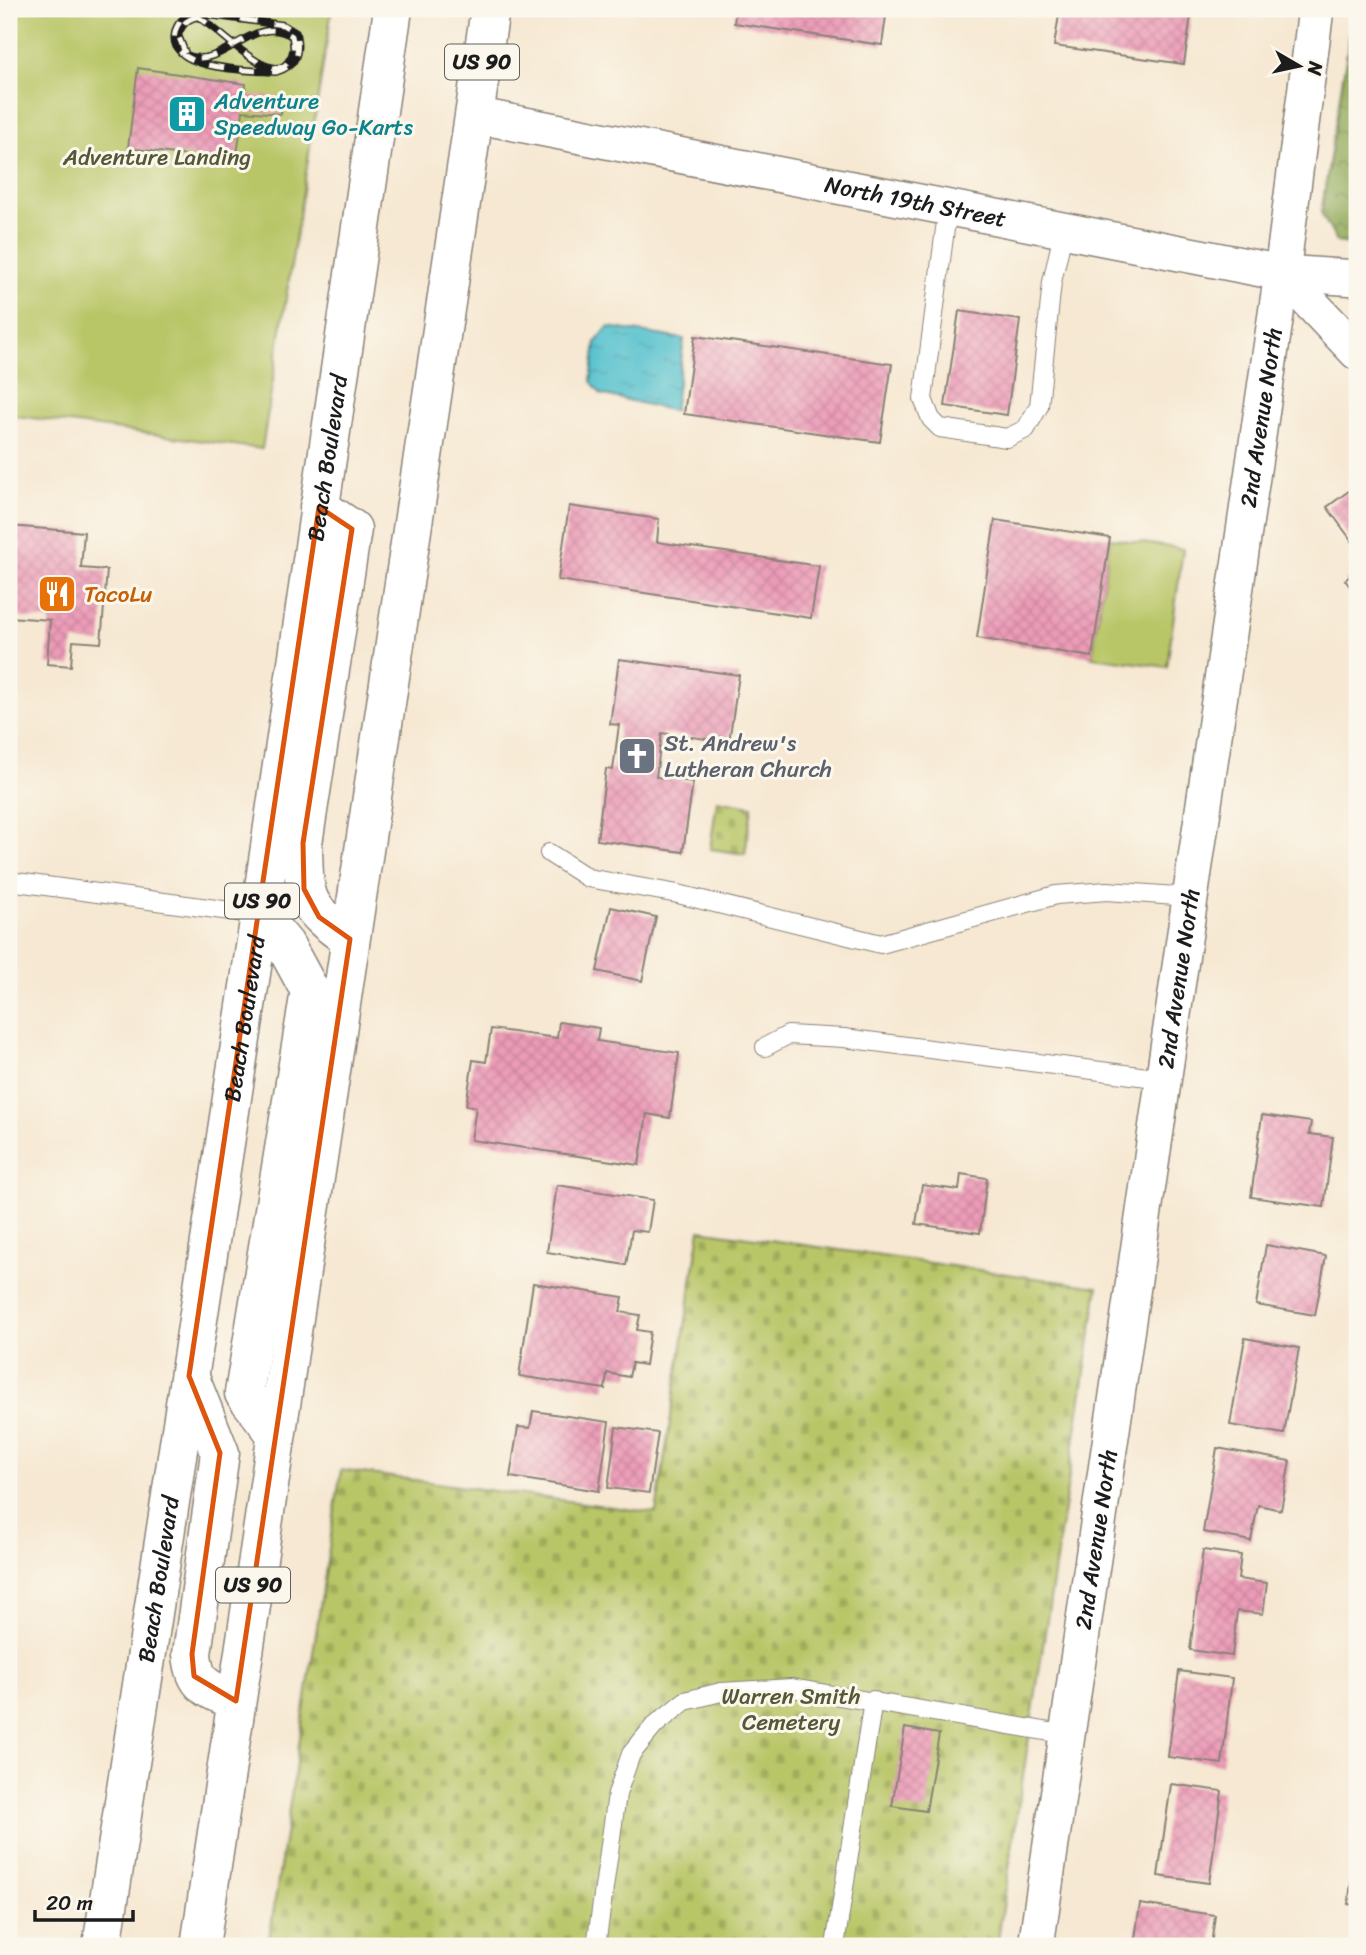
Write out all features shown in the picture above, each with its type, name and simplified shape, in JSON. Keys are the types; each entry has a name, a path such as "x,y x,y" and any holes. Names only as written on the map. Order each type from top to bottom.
{"highway":[{"name":"Beach Boulevard","path":"102,1946 260,915 393,9"},
{"name":"US 90","path":"200,1946 489,9"},
{"path":"320,507 352,529 303,843 304,889 319,917 350,939"},
{"path":"260,915 285,945 310,991 244,1393 276,1434"},
{"path":"189,1376 220,1453 192,1654 194,1676 207,1688 236,1700"}],"street":[{"name":"2nd Avenue North","path":"1036,1946 1282,273 1316,9"},
{"name":"North 19th Street","path":"474,115 1282,273 1357,278"},
{"path":"1282,273 1357,352"}],"lane":[{"path":"948,206 923,399 931,419 940,428 1007,438 1026,429 1039,406 1052,282 1064,229"},
{"path":"549,853 588,878 678,894 881,944 1056,895 1107,891 1190,897"},
{"path":"9,881 260,915"},
{"path":"765,1047 788,1035 844,1038 1163,1079"},
{"path":"596,1946 617,1794 631,1754 654,1725 685,1702 720,1692 792,1688 1068,1735"},
{"path":"835,1946 873,1700"}],"highlighted area":[{"path":"319,507 352,529 303,843 304,889 319,917 350,939 236,1701 194,1676 192,1654 220,1453 189,1376"}],"green space":[{"name":"Adventure Landing","path":"9,9 332,9 262,449 9,415"},
{"path":"1354,9 1357,9 1357,245 1337,242 1321,213"},
{"path":"1110,538 1183,549 1167,667 1092,657"},
{"path":"717,800 752,806 745,854 710,849"},
{"name":"Warren Smith Cemetery","path":"700,1230 1098,1287 997,1946 268,1946 341,1470 656,1513"}],"water":[{"path":"608,327 684,339 674,411 601,394 591,381 596,342"}],"building":[{"path":"736,9 887,9 882,45 734,23"},
{"path":"1060,9 1192,9 1184,64 1054,46"},
{"name":"Adventure Speedway Go-Karts","path":"138,68 246,84 245,95 283,97 281,114 243,111 236,162 128,148"},
{"path":"959,311 1020,320 1007,415 945,406"},
{"path":"695,336 892,364 880,442 684,414"},
{"path":"1357,485 1357,548 1327,507"},
{"path":"569,506 659,519 657,542 819,566 811,618 558,580"},
{"path":"995,520 1110,538 1092,657 977,638"},
{"name":"TacoLu","path":"9,526 84,532 81,568 107,570 101,643 73,641 71,666 47,664 50,620 9,617"},
{"path":"1357,571 1357,596 1345,580"},
{"name":"St. Andrew's Lutheran Church","path":"619,659 739,675 729,742 662,733 656,777 693,782 683,852 597,840 606,769 613,770 619,725 610,724"},
{"path":"611,907 656,917 642,981 597,971"},
{"path":"559,1022 599,1028 597,1041 679,1053 670,1118 647,1114 639,1165 471,1140 476,1107 466,1105 473,1060 486,1062 491,1029 557,1038"},
{"path":"1262,1115 1311,1122 1309,1134 1333,1137 1324,1207 1251,1197"},
{"path":"961,1174 987,1178 980,1233 916,1224 922,1185 959,1190"},
{"path":"557,1185 653,1200 648,1232 632,1230 626,1265 547,1252"},
{"path":"1266,1245 1326,1256 1315,1315 1256,1305"},
{"path":"533,1283 623,1297 620,1312 640,1315 637,1330 650,1332 645,1365 632,1363 629,1377 607,1373 605,1389 519,1376"},
{"path":"1245,1338 1299,1348 1284,1434 1230,1425"},
{"path":"533,1411 609,1422 599,1491 510,1477 518,1427 530,1428"},
{"path":"616,1427 658,1433 649,1493 608,1488"},
{"path":"1217,1448 1290,1461 1281,1510 1258,1505 1251,1541 1203,1532"},
{"path":"1203,1550 1241,1555 1238,1579 1267,1583 1263,1614 1237,1611 1232,1656 1190,1650"},
{"path":"1179,1671 1232,1678 1222,1764 1168,1757"},
{"path":"905,1728 939,1734 926,1811 892,1806"},
{"path":"1171,1784 1222,1791 1209,1883 1158,1876"},
{"path":"1357,1850 1357,1905 1348,1904"},
{"path":"1140,1904 1215,1915 1211,1946 1134,1946"}],"railway":[{"path":"209,15 198,17 194,18 190,19 180,29 178,35 186,55 199,58 212,56 225,50 237,43 250,36 263,31 277,31 292,36 293,49 290,59 279,68 268,67 242,51 227,40 202,19 192,14 181,21 175,33 176,46 184,55 213,66 276,72 293,62 298,47 296,33 283,25 209,15"}],"place":[{"name":"Adventure Speedway Go-Karts","path":"187,114"},
{"name":"TacoLu","path":"57,594"},
{"name":"St. Andrew's Lutheran Church","path":"637,756"}]}
